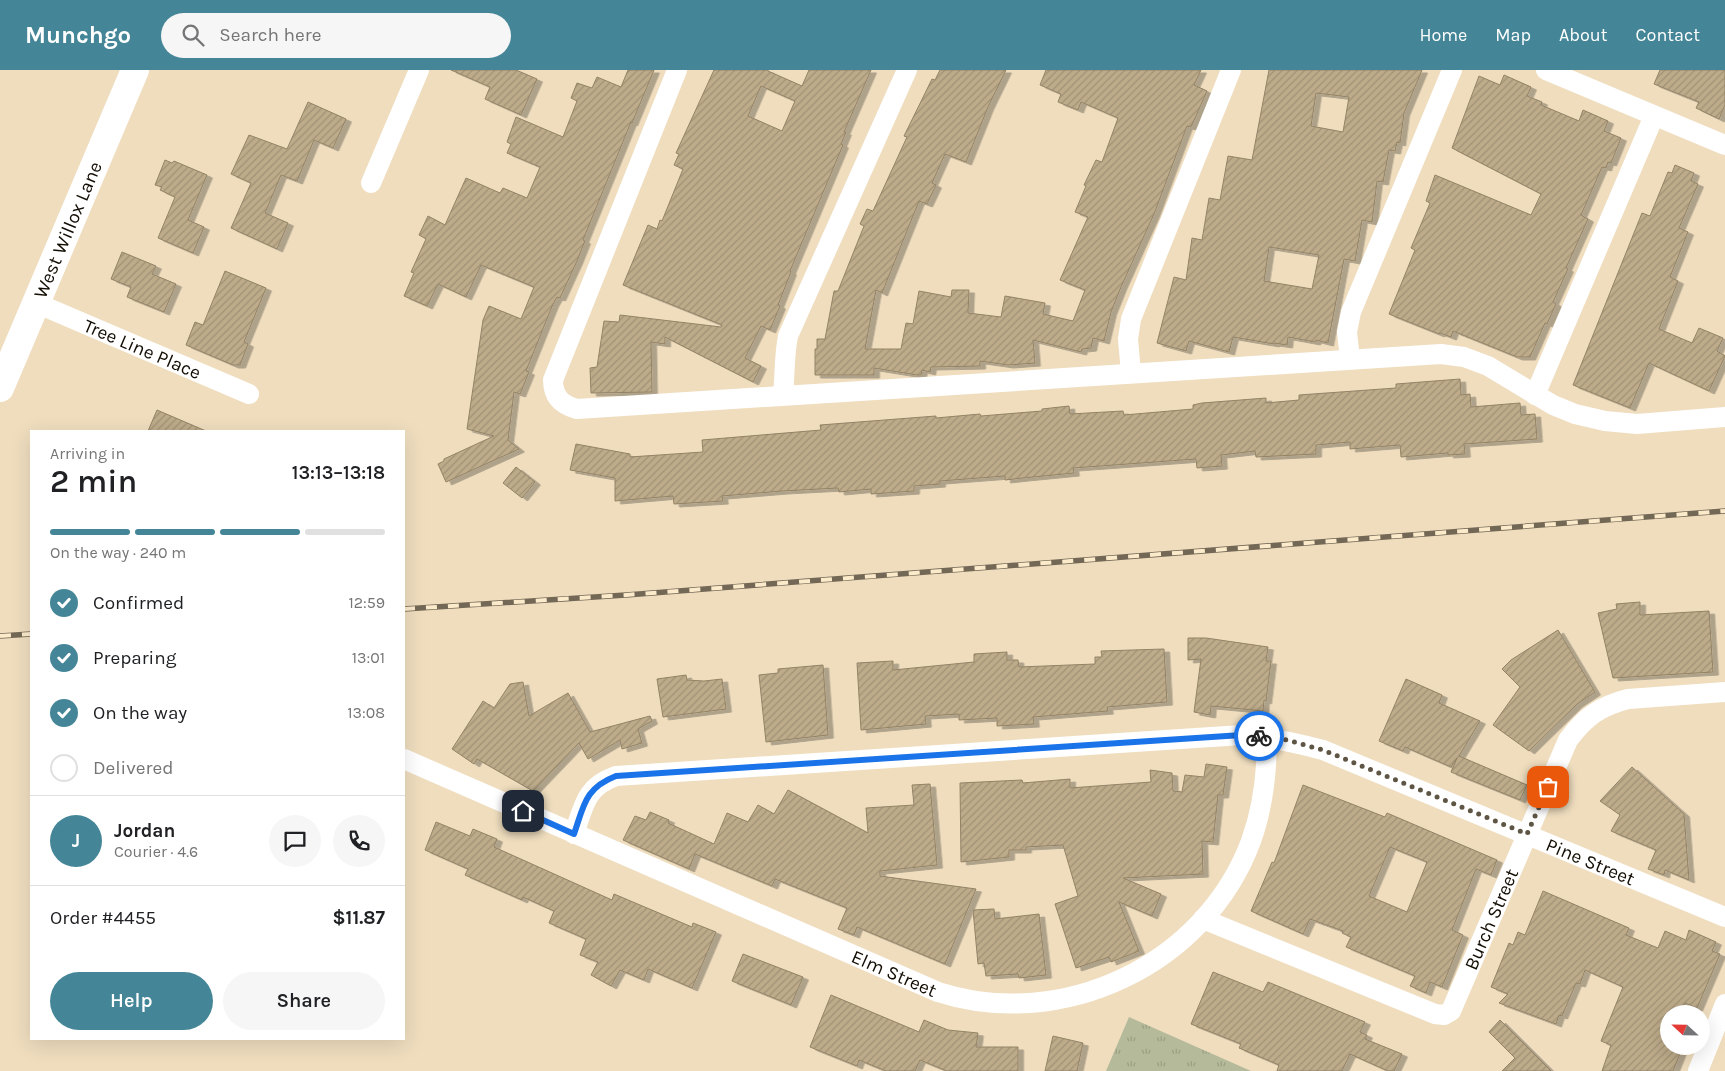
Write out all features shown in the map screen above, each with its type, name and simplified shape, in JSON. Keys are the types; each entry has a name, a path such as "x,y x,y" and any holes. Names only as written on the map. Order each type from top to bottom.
{"main road":[{"name":"West Willox Lane","path":"0,388 135,70"}],"street":[{"path":"371,183 419,70"},
{"path":"677,70 553,380 553,389 558,399 567,406 577,408 1433,354 1464,357 1488,366 1535,395 1575,414 1605,421 1637,424 1725,417"},
{"path":"783,395 784,358 788,336 907,70"},
{"path":"1131,373 1128,339 1131,319 1232,70"},
{"path":"1350,359 1347,332 1350,312 1452,70"},
{"path":"1546,70 1725,145"},
{"path":"1535,395 1654,116"},
{"name":"Tree Line Place","path":"36,303 249,394"},
{"name":"Burch Street","path":"1203,919 1435,1014 1444,1015 1451,1010 1568,740 1578,726 1595,711 1628,699 1725,692"},
{"name":"Pine Street","path":"574,834 591,791 602,781 616,776 1242,735 1287,740 1323,750 1725,917"},
{"name":"Elm Street","path":"405,760 938,992 980,1002 1014,1004 1054,1001 1090,992 1122,980 1155,961 1178,944 1203,919 1233,878 1250,842 1260,810 1267,767 1267,737"},
{"path":"1698,1071 1725,1004"}],"green space":[{"path":"1129,1017 1251,1071 1106,1071"}],"building":[{"path":"451,70 516,70 537,79 521,115 485,99 490,87"},
{"path":"628,70 654,70 583,240 585,241 577,261 560,298 557,297 553,304 526,371 529,372 520,394 514,392 508,440 519,449 446,482 438,464 444,461 444,459 494,436 467,429 483,320 489,306 521,319 534,287 481,265 466,297 438,284 427,306 404,296 414,273 411,272 426,239 419,235 428,216 445,225 466,178 500,193 503,188 527,198 540,167 507,153 511,144 507,142 516,117 563,137 577,101 571,98 577,83 592,88 597,77 621,87"},
{"path":"714,70 768,70 802,86 809,70 871,70 844,132 846,132 841,144 843,145 790,271 778,305 780,306 770,330 761,326 745,358 761,366 753,382 665,337 665,344 651,342 652,392 591,393 590,368 597,367 604,321 619,322 620,315 721,327 722,325 623,285 648,225 657,229 660,220 662,221 683,169 674,165 679,154 676,153","holes":["761,86 795,101 782,131 748,116"]},
{"path":"940,70 1006,70 988,107 966,162 945,154 932,183 936,185 927,204 919,201 882,293 876,290 865,349 901,349 906,323 913,324 919,291 951,297 952,290 969,290 968,313 1001,317 1005,296 1045,303 1043,314 1073,321 1085,290 1060,280 1088,217 1075,212 1086,186 1084,185 1096,160 1102,162 1118,118 1081,102 1078,110 1058,102 1061,94 1040,85 1046,70 1201,70 1194,85 1207,91 1192,125 1190,127 1187,126 1154,214 1111,312 1104,341 1093,338 1091,348 1082,349 1081,352 1033,340 1035,363 1008,365 980,361 980,366 931,367 930,372 922,370 921,375 874,368 874,375 815,375 817,339 825,339 834,291 838,291 864,226 860,224 867,209 873,211 907,137 904,136 932,79 935,80"},
{"path":"1269,70 1422,70 1404,113 1400,143 1397,142 1395,151 1389,150 1383,182 1377,181 1372,222 1362,220 1355,261 1344,259 1328,343 1288,337 1287,345 1233,337 1229,352 1189,341 1186,351 1157,343 1174,277 1186,280 1192,238 1202,240 1209,198 1220,200 1228,156 1252,160","holes":["1316,93 1349,97 1343,132 1311,126","1269,247 1319,255 1312,289 1264,281"]},
{"path":"1660,70 1725,70 1725,105 1719,119 1696,108 1699,102 1654,84"},
{"path":"1504,75 1531,87 1527,96 1542,102 1541,105 1579,121 1583,110 1608,121 1604,131 1621,138 1611,163 1608,162 1606,168 1602,167 1581,215 1588,219 1553,302 1556,304 1547,324 1545,323 1530,357 1517,357 1453,331 1451,337 1439,334 1389,314 1415,250 1411,248 1430,203 1426,201 1435,175 1531,215 1541,194 1452,148 1479,76 1500,85"},
{"path":"308,102 346,119 333,148 314,140 297,181 281,175 265,213 288,223 277,249 231,228 251,183 231,174 249,135 287,149"},
{"path":"165,160 172,163 174,161 207,175 188,220 204,227 193,253 158,238 175,197 160,190 162,187 155,185"},
{"path":"1675,165 1694,173 1691,181 1698,184 1679,228 1688,232 1670,277 1678,281 1659,329 1692,343 1699,328 1723,338 1717,351 1725,356 1709,391 1649,363 1630,408 1573,385 1642,213 1650,216 1668,172 1672,173"},
{"path":"122,252 156,266 152,274 176,284 164,312 127,297 131,287 111,279"},
{"path":"225,271 266,288 244,342 248,344 240,365 233,365 186,345 195,322 203,325"},
{"path":"1460,379 1461,395 1470,394 1471,407 1520,403 1521,415 1535,414 1537,439 1464,444 1465,454 1448,455 1448,453 1401,457 1400,445 1350,449 1350,442 1316,445 1316,454 1256,457 1255,451 1221,455 1222,466 1197,468 1196,459 1073,468 1074,473 1005,480 1005,476 940,481 940,484 914,486 914,491 871,494 871,489 839,492 838,488 782,491 722,496 723,501 674,504 673,496 615,501 615,478 570,470 576,444 630,454 630,457 703,452 702,440 821,430 820,425 936,416 936,418 980,414 981,416 1042,411 1042,409 1069,406 1070,414 1123,411 1124,415 1193,409 1193,405 1202,403 1266,398 1266,403 1299,400 1299,395 1396,388 1396,384"},
{"path":"157,410 204,430 148,430"},
{"path":"516,467 535,482 522,498 503,483"},
{"path":"1640,602 1640,615 1709,611 1713,672 1613,678 1598,613 1617,609 1616,604"},
{"path":"1558,630 1595,692 1577,704 1529,751 1493,725 1520,687 1502,669 1511,660"},
{"path":"1188,638 1206,638 1268,647 1266,661 1271,661 1263,711 1211,706 1210,715 1194,712 1201,659 1188,660"},
{"path":"1164,649 1167,702 1107,707 1108,711 1033,717 1034,724 997,726 997,718 959,720 959,714 925,716 926,724 861,730 857,663 893,661 893,670 974,662 974,654 1007,652 1007,660 1018,660 1019,667 1095,664 1095,657 1102,657 1101,651"},
{"path":"823,665 828,735 766,742 759,675 778,673 778,669"},
{"path":"686,675 687,680 722,679 726,709 663,717 657,679"},
{"path":"1406,679 1442,695 1439,703 1480,721 1459,756 1527,785 1520,800 1451,772 1457,758 1451,767 1405,747 1403,751 1379,741"},
{"path":"523,682 529,716 568,693 590,732 650,716 652,721 638,729 642,743 622,749 620,740 588,759 579,743 533,791 477,759 474,764 452,749 483,701 494,708 510,684"},
{"path":"1206,764 1227,767 1223,795 1218,795 1213,842 1202,841 1203,874 1123,878 1161,894 1152,916 1119,902 1139,951 1111,962 1109,957 1076,968 1055,904 1078,896 1063,845 1026,847 1026,850 1009,850 1009,857 961,862 960,783 1022,780 1023,783 1070,779 1070,788 1151,782 1150,770 1172,773 1173,791 1182,792 1185,775 1204,777"},
{"path":"1632,767 1684,814 1689,880 1665,870 1664,875 1648,869 1656,850 1611,831 1620,815 1600,801"},
{"path":"930,784 937,865 880,871 880,876 976,889 945,964 857,927 854,935 838,929 847,908 775,879 772,886 695,854 689,869 623,840 635,816 646,820 650,812 669,820 668,823 714,844 727,813 748,822 758,805 774,814 788,790 868,833 866,808 914,805 912,785"},
{"path":"1303,785 1385,817 1387,813 1497,860 1491,875 1476,869 1452,930 1463,935 1442,987 1430,982 1426,993 1410,986 1415,976 1346,947 1351,937 1342,933 1343,931 1310,919 1303,934 1251,911 1272,862 1274,863","holes":["1390,847 1427,862 1407,912 1369,896"]},
{"path":"436,822 470,836 473,829 497,839 494,847 612,900 614,894 692,927 693,923 716,932 692,988 648,969 644,980 620,970 611,986 591,975 598,962 580,955 586,939 549,923 554,911 523,897 522,900 465,875 468,869 425,850"},
{"path":"1543,891 1629,928 1626,935 1658,948 1665,931 1686,940 1689,930 1716,942 1712,951 1720,954 1698,1005 1685,1003 1684,1005 1660,1005 1660,1055 1679,1055 1673,1071 1602,1071 1611,1045 1601,1041 1623,987 1585,970 1580,984 1576,983 1562,1016 1559,1015 1556,1024 1499,1003 1508,994 1491,987 1509,943 1513,945 1518,932 1525,935"},
{"path":"994,909 995,919 1039,914 1046,975 1019,978 1018,974 986,976 984,963 978,964 973,910"},
{"path":"743,954 803,977 791,1005 732,981"},
{"path":"1213,972 1263,992 1268,982 1365,1022 1360,1032 1367,1035 1365,1039 1402,1054 1394,1071 1388,1071 1350,1054 1342,1071 1277,1071 1279,1065 1239,1048 1241,1044 1191,1024"},
{"path":"831,995 919,1032 924,1020 948,1030 978,1033 976,1047 1018,1047 1018,1071 947,1071 920,1060 915,1071 886,1071 859,1060 857,1066 810,1047"},
{"path":"1500,1020 1551,1071 1502,1071 1515,1058 1489,1032"},
{"path":"1053,1036 1083,1043 1077,1071 1045,1071"}],"railway":[{"path":"405,609 626,595 1725,511"},
{"path":"0,636 30,634"}],"way so far":[{"path":"1259,736 1287,740 1323,750 1527,834 1548,787"}],"route":[{"path":"523,811 574,834 591,791 602,781 616,776 1242,735 1259,736"}]}
